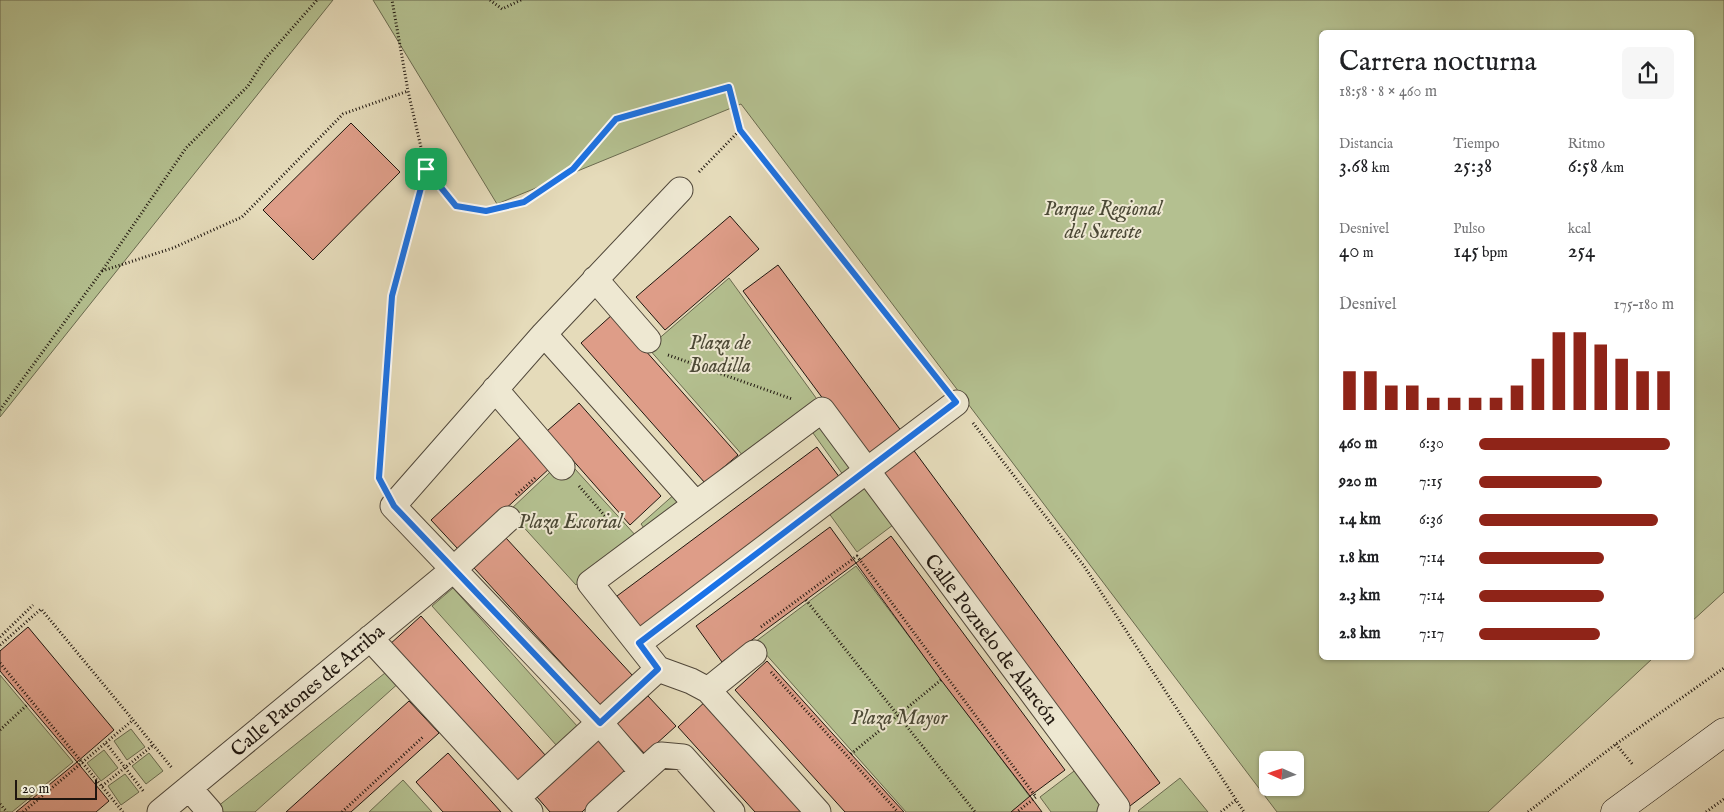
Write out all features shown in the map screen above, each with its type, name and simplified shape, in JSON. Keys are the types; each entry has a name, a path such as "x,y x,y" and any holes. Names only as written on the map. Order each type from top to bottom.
{"street":[{"path":"642,772 600,723 394,506 544,334 680,190"},
{"path":"595,279 648,340"},
{"path":"544,334 696,504"},
{"path":"495,389 562,467"},
{"path":"639,643 956,402"},
{"path":"818,812 700,685 658,669 590,583 822,410"},
{"name":"Calle Pozuelo de Alarcón","path":"822,410 1114,809"},
{"name":"Calle Patones de Arriba","path":"154,805 190,788 454,568 508,519"},
{"path":"370,638 523,805 600,723 658,669"},
{"path":"700,685 761,651"},
{"path":"1615,812 1724,732"},
{"path":"598,812 661,754 683,757 732,812"},
{"path":"190,788 210,812"}],"path":[{"path":"0,410 102,272 186,148 248,86 264,59 318,0"},
{"path":"392,0 408,90 426,169 456,206 486,211 524,202 573,169 616,119 729,87 740,130 1084,566 1244,812"},
{"path":"490,0 502,9 521,0"},
{"path":"102,272 173,248 242,217 343,114 408,90"},
{"path":"680,190 740,130"},
{"path":"394,506 379,478 392,296 426,169"},
{"path":"648,340 661,352 822,410"},
{"path":"562,467 635,550"},
{"path":"898,812 761,651 857,556 1036,797 1017,812"},
{"path":"806,600 975,812"},
{"path":"0,636 33,605"},
{"path":"0,645 40,609 190,788"},
{"path":"0,663 124,812"},
{"path":"1528,812 1616,744 1724,668"},
{"path":"851,754 941,680"},
{"path":"0,730 28,704"},
{"path":"23,812 133,720"},
{"path":"342,812 426,734"},
{"path":"106,743 154,805"},
{"path":"102,786 153,746"},
{"path":"1220,812 1237,799"},
{"path":"1706,812 1724,799"},
{"path":"0,804 7,812"}],"green space":[{"path":"0,0 333,0 0,417"},
{"name":"Parque Regional del Sureste","path":"373,0 1724,0 1724,592 1694,619 1694,30 1319,30 1319,660 1651,660 1488,812 1277,812 1265,796 1304,796 1304,751 1259,751 1259,788 741,104 497,204"},
{"name":"Plaza de Boadilla","path":"729,278 819,402 745,458 648,348"},
{"path":"821,426 854,472 846,479 813,433"},
{"name":"Plaza Escorial","path":"565,458 637,537 576,585 509,511"},
{"path":"867,482 897,522 857,552 828,512"},
{"path":"677,492 685,502 647,532 641,524"},
{"name":"Plaza Mayor","path":"856,566 1030,797 1011,812 906,812 755,642"},
{"path":"453,588 578,727 557,746 432,606"},
{"path":"390,669 401,681 255,812 221,812 217,807"},
{"path":"0,675 73,762 12,812 0,812"},
{"path":"131,729 145,747 127,760 114,741"},
{"path":"104,750 118,768 101,781 87,763"},
{"path":"149,753 163,771 146,784 132,766"},
{"path":"1082,765 1111,803 1099,812 1051,812 1040,797"},
{"path":"125,774 139,792 121,805 108,786"},
{"path":"1180,778 1208,812 1138,811"},
{"path":"403,780 432,812 369,812"}],"building":[{"path":"351,123 400,172 313,260 263,210"},
{"path":"730,216 759,249 665,330 636,297"},
{"path":"778,265 902,432 867,458 743,291"},
{"path":"613,314 738,455 705,483 581,343"},
{"path":"579,403 661,496 630,525 547,431"},
{"path":"523,435 551,467 458,549 431,520"},
{"path":"817,447 843,482 642,631 617,596"},
{"path":"912,448 1160,783 1126,809 877,474"},
{"path":"830,527 856,563 722,662 696,626"},
{"path":"891,536 1065,770 1030,796 941,680 856,563"},
{"path":"506,538 633,676 601,706 474,568"},
{"path":"421,616 546,756 513,784 389,645"},
{"path":"28,627 114,730 77,762 0,671 0,651"},
{"path":"767,661 904,812 845,812 735,690"},
{"path":"648,696 676,726 645,754 617,724"},
{"path":"708,699 810,812 755,812 678,727"},
{"path":"409,701 439,733 351,812 286,812"},
{"path":"598,741 626,771 582,812 550,812 537,797"},
{"path":"448,753 501,812 443,812 416,782"},
{"path":"77,762 109,801 96,812 16,812"},
{"path":"1030,796 1042,812 1011,812"}],"route":[{"path":"729,87 740,130 956,402 639,643 658,669 600,723 394,506 379,478 392,296 426,169 456,206 486,211 524,202 573,169 616,119 729,87"}]}
